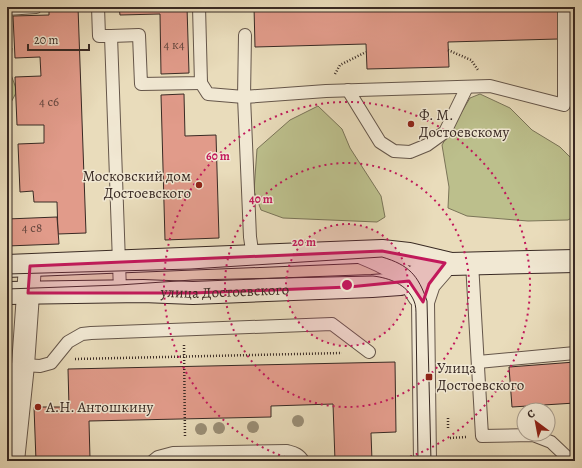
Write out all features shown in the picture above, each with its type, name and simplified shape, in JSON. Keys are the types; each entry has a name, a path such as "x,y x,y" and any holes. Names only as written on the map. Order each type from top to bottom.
{"street":[{"name":"улица Достоевского","path":"7,266 118,263 382,251 409,254 452,264 575,261"},
{"path":"360,252 388,264 409,280 423,302"},
{"name":"улица Достоевского","path":"7,293 192,293 400,284 441,262"},
{"path":"426,461 423,302 429,284 442,269 441,262"},
{"path":"13,461 16,373 28,293 30,266"}],"lane":[{"path":"7,9 36,7"},
{"path":"98,7 99,36 138,35 141,84 201,83"},
{"path":"200,7 201,83 208,94 244,97 326,90 490,86 569,107 564,12"},
{"path":"245,34 244,97 250,237 253,257"},
{"path":"111,36 120,292"},
{"path":"348,90 380,142 394,151 410,152 427,145 445,132 467,87"},
{"path":"472,263 482,436 524,435 538,437 551,442 571,461"},
{"path":"16,373 51,363 68,342 82,334 332,324 369,352"},
{"path":"478,362 575,353"},
{"path":"153,461 158,457 173,452 287,451 301,457 303,461"}],"path":[{"path":"448,50 471,60 490,86"},
{"path":"326,90 340,65 366,52"},
{"path":"183,330 185,419"},
{"path":"54,359 369,352"}],"highlighted area":[{"path":"382,251 445,263 429,284 423,302 409,281 349,287 193,293 28,293 30,266"}],"green space":[{"path":"7,44 12,48 10,72 17,91 7,110"},
{"path":"480,94 510,108 532,130 560,147 575,162 575,216 568,220 528,221 467,216 448,208 449,187 442,145 470,98"},
{"path":"318,106 342,129 350,148 381,196 385,217 377,222 283,218 261,210 254,191 257,149 290,120"}],"building":[{"path":"49,7 78,7 86,233 58,234 57,202 34,202 33,191 20,192 18,144 44,143 44,125 17,125 15,77 41,76 40,57 15,58 13,16 49,15"},
{"path":"119,7 187,7 189,73 161,74 160,14 120,15"},
{"path":"254,7 558,7 558,39 448,42 449,67 367,69 366,44 255,47"},
{"path":"184,94 185,136 216,135 219,238 165,240 161,95"},
{"path":"57,217 59,244 7,246 7,219"},
{"path":"395,362 396,432 371,433 372,461 335,461 333,404 271,406 271,417 89,421 90,459 36,461 34,407 69,407 68,369"},
{"path":"575,362 575,403 556,404 556,402 516,402 516,407 512,407 509,367"}],"tram line":[{"path":"7,274 191,269 382,257 391,260 411,272 420,284 427,301 431,461"},
{"path":"7,289 119,285 192,280 373,276 391,280 407,290 416,306 418,461"}],"place":[{"name":"Ф. М. Достоевскому","path":"411,124"},
{"name":"Московский дом Достоевского","path":"199,185"},
{"name":"Улица Достоевского","path":"429,377"},
{"name":"А.Н. Антошкину","path":"38,407"}]}
